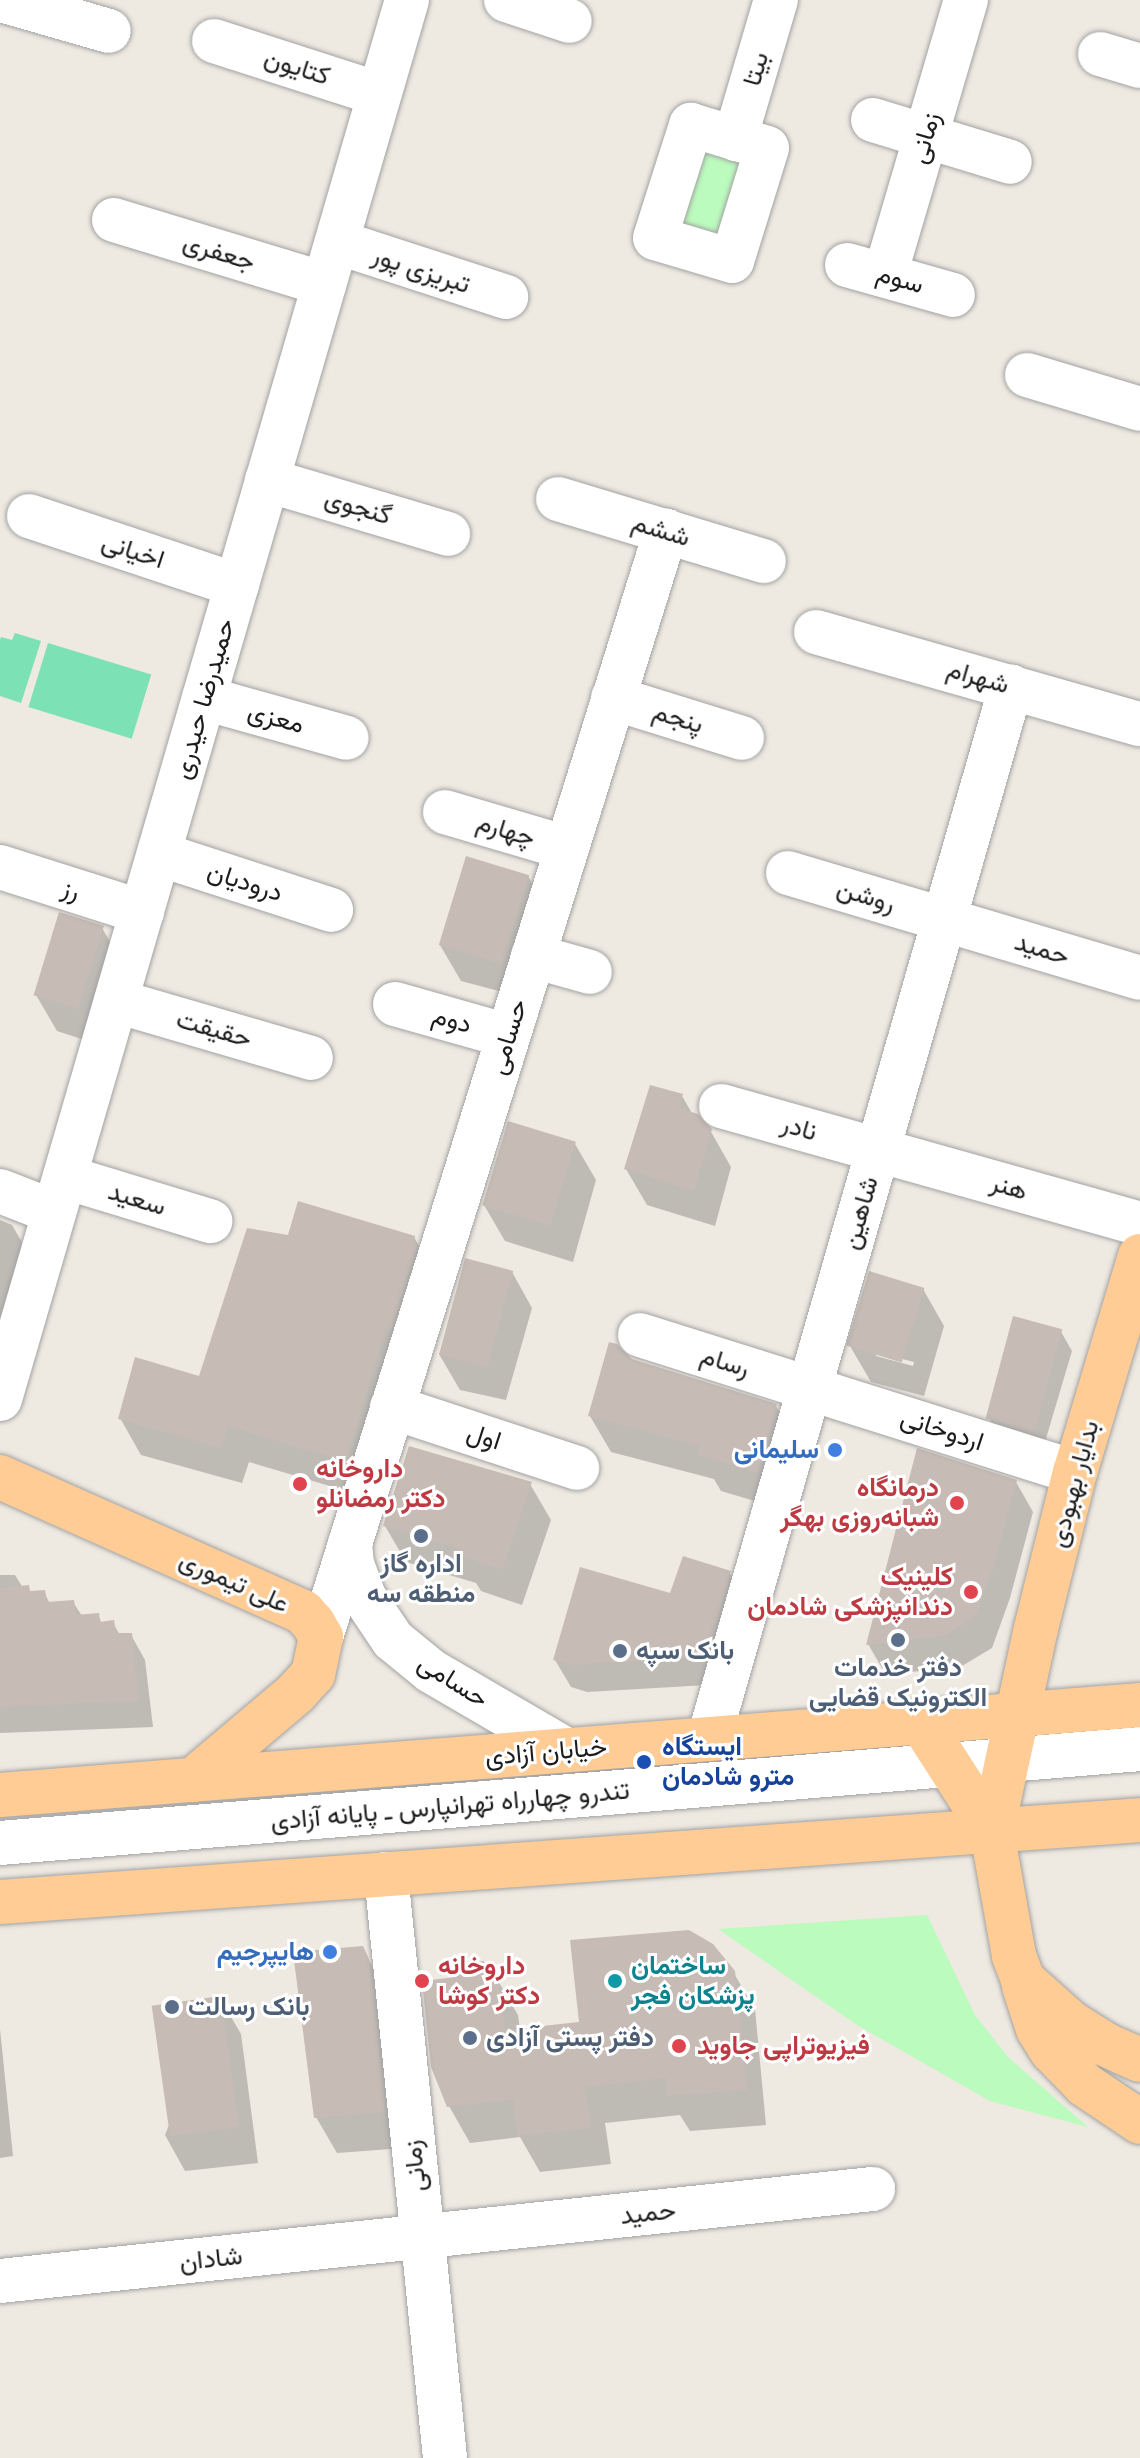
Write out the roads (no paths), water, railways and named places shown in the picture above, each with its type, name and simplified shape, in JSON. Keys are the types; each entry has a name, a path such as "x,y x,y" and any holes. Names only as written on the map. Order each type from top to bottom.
{"main road":[{"name":"بدایار بهبودی","path":"992,1832 981,1777 1018,1714 1075,1472 1140,1256"},
{"name":"علی تیموری","path":"0,1477 303,1612 321,1637"},
{"path":"193,1780 304,1684 319,1659 321,1637"},
{"name":"خیابان آزادی","path":"0,1795 1140,1705"},
{"path":"921,1722 981,1777"},
{"path":"0,1902 1140,1820"},
{"path":"992,1832 1011,1944 1038,2029 1052,2051 1097,2094 1140,2122"},
{"path":"1023,1980 1071,2023 1104,2044 1140,2060"}],"street":[{"path":"1,0 109,31"},
{"name":"حمیدرضا حیدری","path":"0,1399 407,0"},
{"path":"506,0 570,21"},
{"name":"بیتا","path":"735,139 776,0"},
{"name":"زمانی","path":"866,270 926,136 966,0"},
{"name":"کتایون","path":"214,41 379,94"},
{"path":"873,120 1010,162"},
{"name":"جعفری","path":"114,220 325,284"},
{"name":"تبریزی‌ پور","path":"337,242 506,297"},
{"name":"سوم","path":"866,270 953,295"},
{"path":"1027,375 1140,409"},
{"name":"گنجوی","path":"267,480 448,534"},
{"name":"ششم","path":"558,499 764,561"},
{"name":"اخیانی","path":"29,516 237,585"},
{"name":"حسامی","path":"321,1637 666,531"},
{"name":"شهرام","path":"816,632 1140,724"},
{"name":"شاهین","path":"709,1738 1011,687"},
{"name":"معزی","path":"204,698 347,738"},
{"name":"پنجم","path":"613,698 742,738"},
{"name":"چهارم","path":"445,812 567,848"},
{"name":"درودیان","path":"159,854 331,910"},
{"name":"رز","path":"0,867 142,912"},
{"name":"روشن","path":"788,873 944,920"},
{"name":"حمید","path":"944,920 1140,978"},
{"path":"533,956 590,972"},
{"name":"حقیقت","path":"116,1001 311,1058"},
{"name":"دوم","path":"395,1004 508,1036"},
{"name":"نادر","path":"721,1106 878,1150"},
{"name":"هنر","path":"878,1150 1140,1224"},
{"name":"سعید","path":"0,1191 59,1194 210,1221"},
{"name":"رسام","path":"640,1335 810,1388"},
{"name":"اردوخانی","path":"810,1388 1075,1472"},
{"name":"اول","path":"392,1407 577,1468"},
{"name":"حسامی","path":"350,1543 352,1564 364,1597 393,1640 431,1671 566,1750"},
{"name":"تندرو چهارراه تهرانپارس ـ پایانه آزادی","path":"0,1843 981,1777 1140,1749"},
{"path":"0,1868 981,1777 1140,1777"},
{"name":"زمانی","path":"386,1874 445,2458"},
{"name":"حمید","path":"422,2236 873,2189"},
{"name":"شادان","path":"0,2281 422,2236"}],"place":[{"name":"سلیمانی","path":"835,1450"},
{"name":"داروخانه دکتر رمضانلو","path":"300,1484"},
{"name":"درمانگاه شبانه‌روزی بهگر","path":"957,1503"},
{"name":"اداره گاز منطقه سه","path":"421,1536"},
{"name":"کلینیک دندانپزشکی شادمان","path":"971,1592"},
{"name":"دفتر خدمات الکترونیک قضایی","path":"898,1640"},
{"name":"بانک سپه","path":"620,1651"},
{"name":"ایستگاه مترو شادمان","path":"644,1762"},
{"name":"هایپرجیم","path":"330,1952"},
{"name":"داروخانه دکتر کوشا","path":"422,1981"},
{"name":"ساختمان پزشکان فجر","path":"615,1981"},
{"name":"بانک رسالت","path":"172,2007"},
{"name":"دفتر پستی آزادی","path":"470,2038"},
{"name":"فیزیوتراپی جاوید","path":"679,2046"}]}
